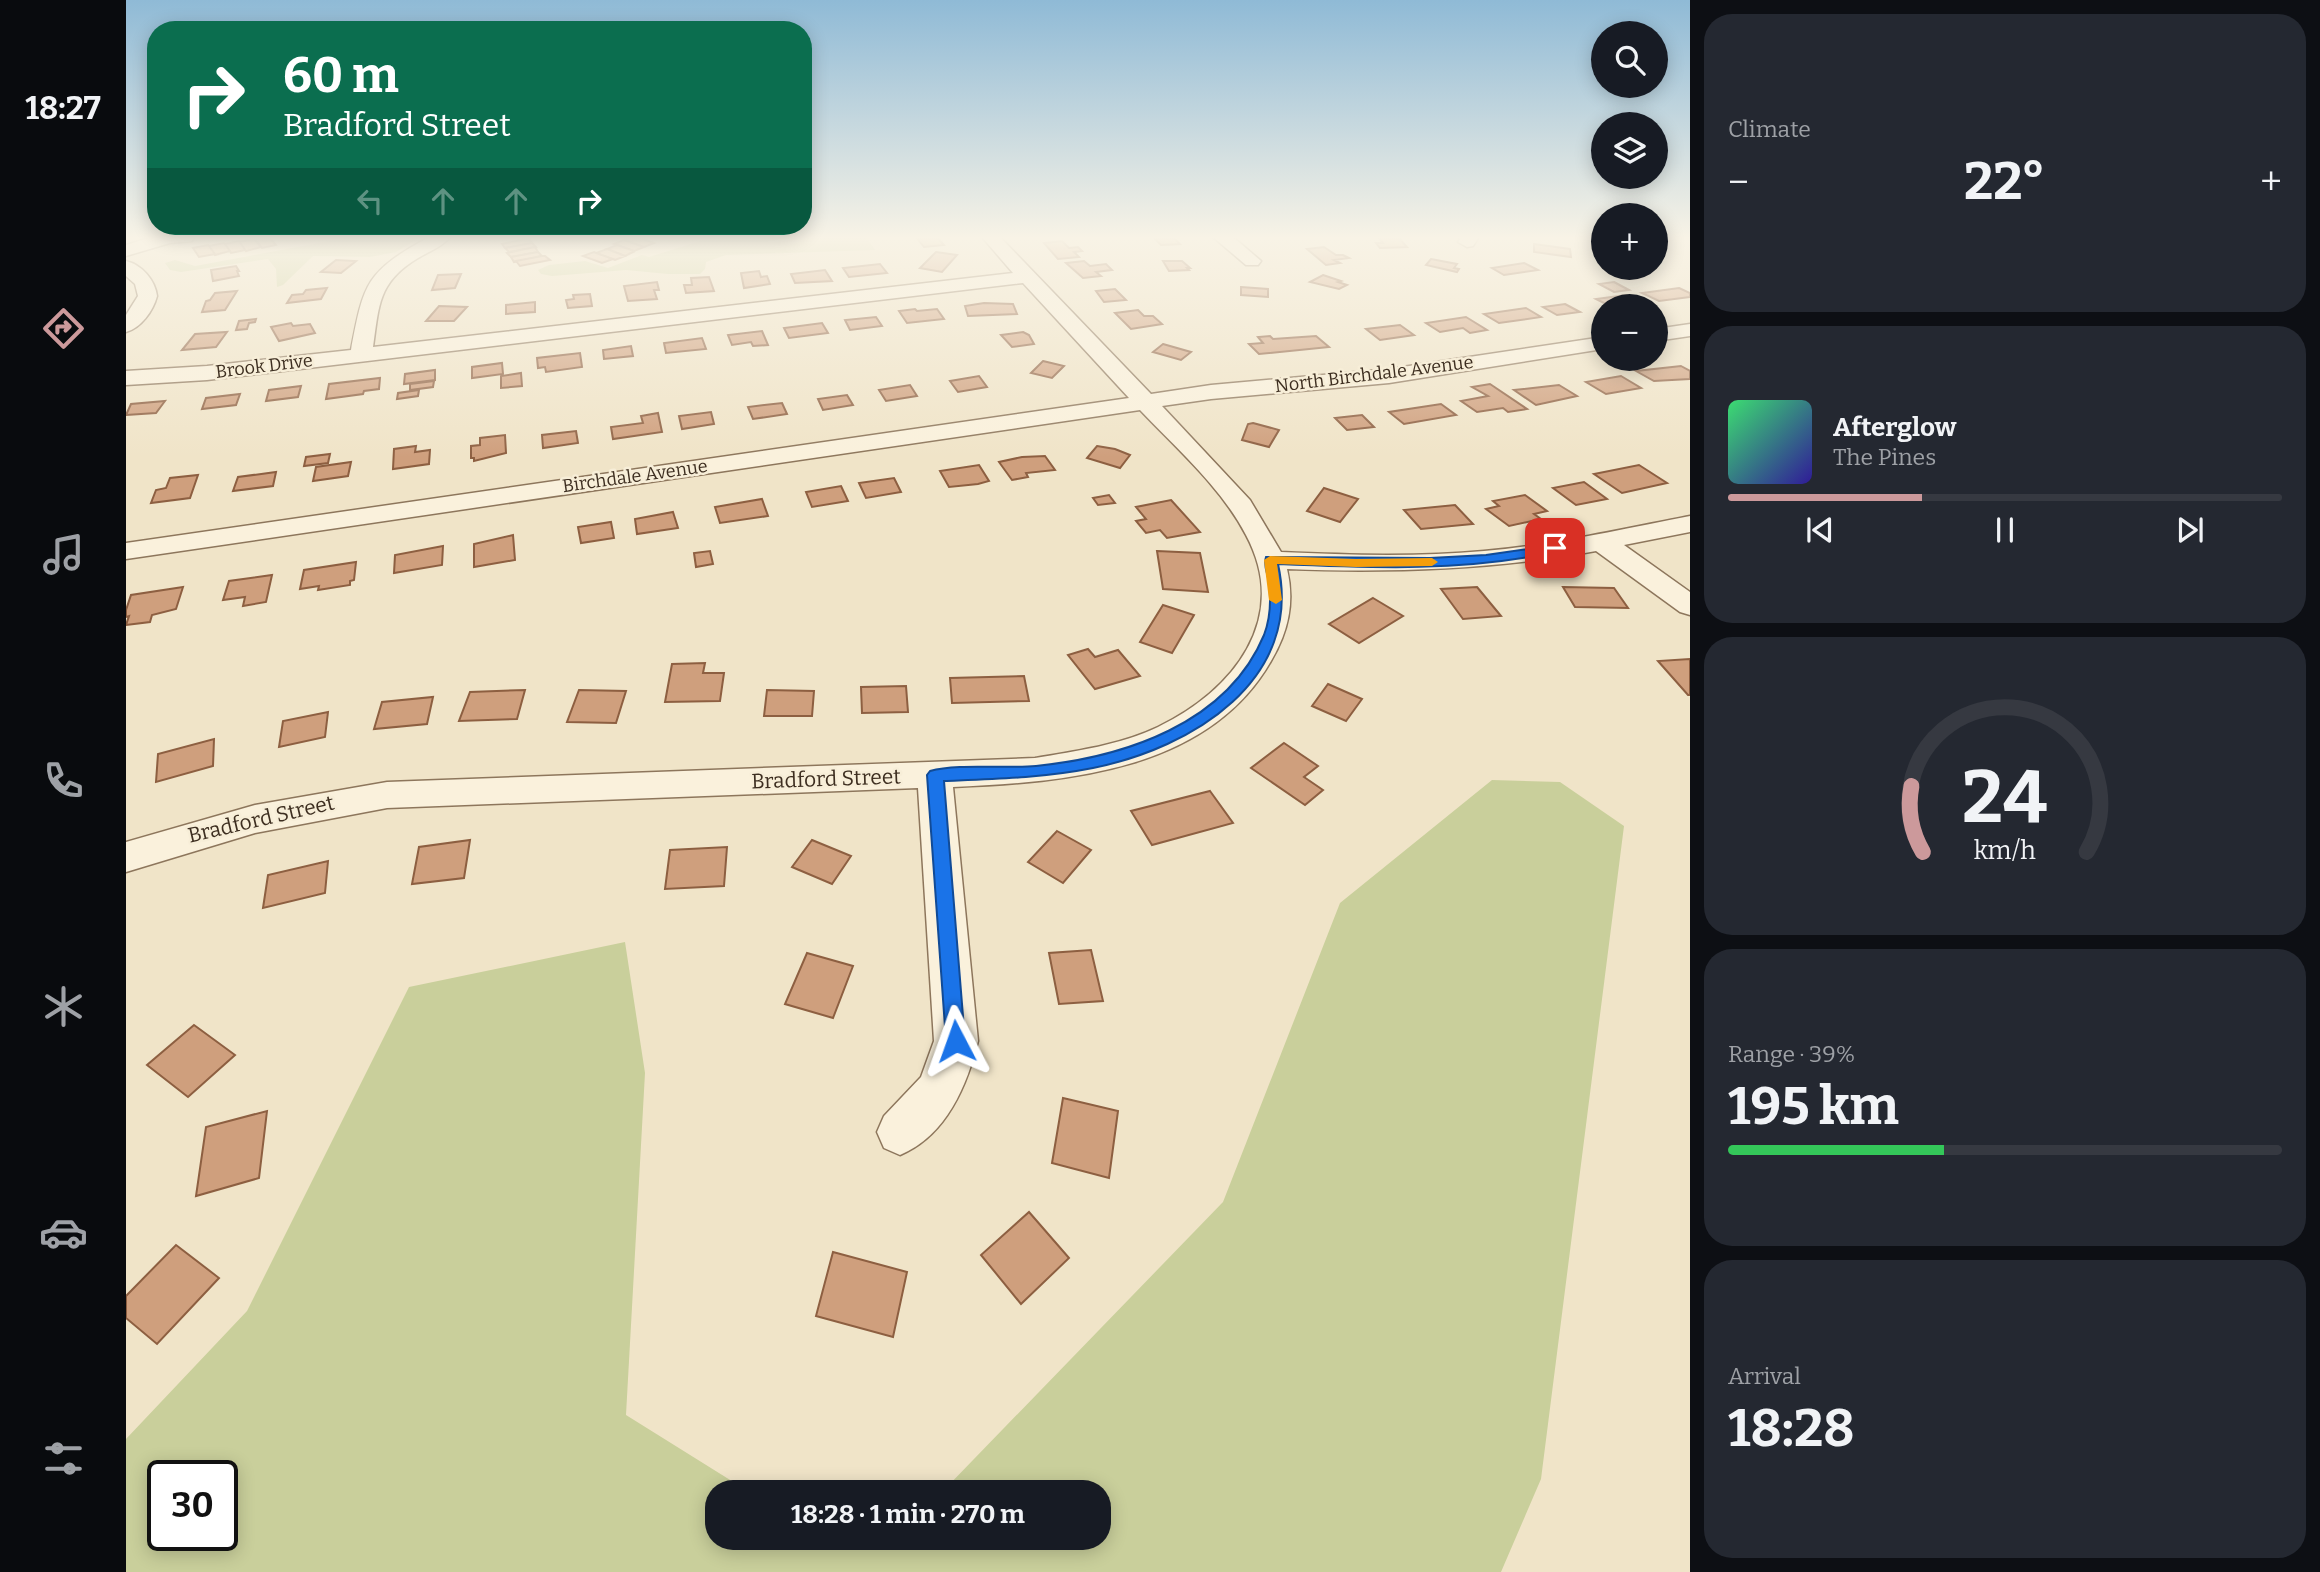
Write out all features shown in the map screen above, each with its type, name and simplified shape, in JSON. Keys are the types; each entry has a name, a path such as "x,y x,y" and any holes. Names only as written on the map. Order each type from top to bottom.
{"street":[{"path":"126,326 142,310"},
{"path":"361,354 369,310"},
{"name":"Brook Drive","path":"126,378 207,373 738,310"},
{"name":"Bradford Street","path":"126,856 262,815 333,801 387,795 1035,772 1094,762 1172,736 1213,711 1235,693 1256,666 1272,632 1276,610 1275,582 1270,560 1260,536 1244,512 1058,310"},
{"path":"1668,333 1690,330"},
{"name":"North Birchdale Avenue","path":"1145,402 1210,392 1389,376 1591,345"},
{"name":"Birchdale Avenue","path":"126,551 1145,402"},
{"path":"1270,560 1356,563 1486,559 1690,524"},
{"path":"1601,541 1690,606"},
{"path":"900,1132 932,1103 948,1073 956,1041 935,775"}],"green space":[{"path":"1492,780 1560,782 1624,826 1541,1479 1501,1572 126,1572 126,1439 247,1311 409,987 625,942 645,1073 626,1415 730,1480 705,1480 705,1550 1111,1550 1111,1480 954,1480 1223,1202 1340,903"}],"building":[{"path":"435,310 464,310 454,321 426,321"},
{"path":"506,310 535,310 535,312 506,314"},
{"path":"938,310 944,319 907,323 899,311"},
{"path":"966,310 1016,310 1017,314 968,316"},
{"path":"1138,310 1144,316 1153,316 1162,324 1131,329 1115,313"},
{"path":"1530,310 1541,317 1499,323 1484,314"},
{"path":"1549,310 1580,312 1557,315"},
{"path":"876,317 882,326 850,330 845,320"},
{"path":"1466,317 1487,330 1470,333 1463,328 1440,332 1426,323"},
{"path":"256,319 255,322 249,323 247,329 236,330 239,321"},
{"path":"291,323 293,326 310,324 315,333 279,341 271,327"},
{"path":"822,323 828,333 789,338 784,328"},
{"path":"1400,325 1414,335 1380,340 1366,329"},
{"path":"762,331 768,345 753,346 751,342 732,345 728,335"},
{"path":"227,332 216,347 182,350 195,334"},
{"path":"1023,332 1029,335 1034,344 1012,347 1001,335"},
{"path":"1270,336 1273,339 1316,336 1329,347 1259,354 1249,344 1263,343 1258,337"},
{"path":"702,338 706,349 666,353 664,343"},
{"path":"1163,344 1191,352 1181,360 1153,352"},
{"path":"631,346 633,356 604,359 603,350"},
{"path":"580,353 582,367 546,372 545,367 538,368 537,358"},
{"path":"1043,361 1064,366 1052,378 1031,373"},
{"path":"502,363 503,374 472,378 472,367"},
{"path":"1681,366 1690,371 1690,379 1654,381 1636,371 1668,371 1668,367"},
{"path":"435,370 435,380 404,384 405,374"},
{"path":"521,373 522,386 501,388 501,376"},
{"path":"979,376 987,387 958,392 950,381"},
{"path":"1621,376 1641,388 1606,394 1586,382"},
{"path":"380,378 379,389 326,399 329,384"},
{"path":"434,381 433,387 410,390 410,384"},
{"path":"1490,384 1527,409 1508,412 1503,408 1477,412 1461,401 1488,396 1472,387"},
{"path":"910,385 917,396 886,401 879,390"},
{"path":"1559,385 1577,396 1536,405 1514,390"},
{"path":"301,386 298,397 266,401 269,390"},
{"path":"419,390 418,396 397,399 398,393"},
{"path":"240,394 236,405 202,409 206,398"},
{"path":"847,395 853,405 823,410 818,399"},
{"path":"165,401 156,413 126,415 131,404"},
{"path":"782,403 787,414 753,419 748,407"},
{"path":"1441,404 1456,415 1404,424 1389,412"},
{"path":"711,412 714,424 682,429 679,416"},
{"path":"658,413 662,432 613,439 611,427 643,423 641,416"},
{"path":"1362,415 1374,427 1347,430 1335,418"},
{"path":"1248,424 1279,430 1269,447 1242,440"},
{"path":"576,431 578,443 543,448 542,435"},
{"path":"505,435 506,453 474,461 474,458 471,458 471,446 480,445 480,438"},
{"path":"416,446 415,452 430,450 429,464 393,469 394,449"},
{"path":"1097,446 1130,455 1120,468 1087,458"},
{"path":"330,454 328,463 304,466 306,457"},
{"path":"1045,456 1055,470 1026,473 1028,477 1012,480 999,462 1022,457"},
{"path":"351,462 348,476 313,481 316,467"},
{"path":"979,465 989,481 949,487 940,471"},
{"path":"1639,465 1667,483 1622,493 1594,474"},
{"path":"276,472 273,486 233,491 238,477"},
{"path":"198,475 190,498 151,503 156,490 166,488 170,478"},
{"path":"894,478 901,492 866,498 859,483"},
{"path":"1584,482 1607,499 1576,505 1553,488"},
{"path":"841,486 848,501 812,507 806,492"},
{"path":"1324,488 1358,499 1340,522 1307,511"},
{"path":"1109,495 1115,503 1098,505 1093,498"},
{"path":"1525,495 1547,511 1534,514 1541,519 1509,526 1486,509 1499,506 1493,501"},
{"path":"762,499 768,516 720,523 715,507"},
{"path":"1171,500 1200,532 1167,538 1160,530 1146,533 1136,521 1146,519 1136,507"},
{"path":"1455,505 1473,524 1421,529 1404,510"},
{"path":"673,512 678,528 637,534 635,519"},
{"path":"611,522 614,538 581,543 578,527"},
{"path":"513,535 515,560 474,567 474,544"},
{"path":"443,546 442,565 394,573 395,555"},
{"path":"710,551 713,564 696,567 694,553"},
{"path":"1157,551 1200,553 1208,592 1163,589"},
{"path":"356,562 354,580 350,581 350,585 318,590 319,586 300,589 304,570"},
{"path":"272,575 266,602 243,606 245,597 223,600 229,581"},
{"path":"183,587 176,609 152,615 150,622 126,625 129,616 126,617 126,610 131,595"},
{"path":"1477,587 1501,616 1463,619 1441,589"},
{"path":"1563,587 1614,588 1628,608 1575,607"},
{"path":"1373,598 1403,616 1359,643 1329,624"},
{"path":"1163,605 1194,615 1172,653 1140,642"},
{"path":"1088,649 1095,657 1118,650 1140,676 1095,689 1068,655"},
{"path":"1690,659 1690,695 1688,695 1658,661"},
{"path":"705,663 703,673 724,673 720,701 665,702 672,664"},
{"path":"1024,676 1029,701 952,703 950,678"},
{"path":"1328,684 1362,699 1346,721 1312,706"},
{"path":"906,686 908,712 862,713 861,687"},
{"path":"525,690 517,719 459,721 470,692"},
{"path":"579,690 626,691 616,723 567,722"},
{"path":"767,690 814,691 812,716 764,716"},
{"path":"433,697 427,724 374,729 382,702"},
{"path":"328,712 325,737 279,747 283,721"},
{"path":"214,739 213,766 156,782 158,754"},
{"path":"1284,743 1318,766 1304,777 1323,790 1305,805 1251,768"},
{"path":"1210,791 1233,823 1152,845 1131,811"},
{"path":"1057,831 1091,850 1063,883 1028,862"},
{"path":"470,840 464,878 412,884 419,847"},
{"path":"812,840 851,856 832,884 792,867"},
{"path":"727,847 724,886 665,889 670,850"},
{"path":"328,861 325,893 263,908 268,875"},
{"path":"1091,950 1103,1001 1059,1004 1049,953"},
{"path":"807,953 853,966 833,1018 785,1004"},
{"path":"194,1025 235,1055 188,1097 147,1065"},
{"path":"1063,1098 1118,1111 1109,1178 1052,1163"},
{"path":"267,1111 259,1178 196,1196 206,1127"},
{"path":"1029,1212 1069,1258 1021,1304 981,1255"},
{"path":"176,1245 219,1278 157,1344 126,1318 126,1296"},
{"path":"833,1252 907,1272 893,1337 816,1316"}],"slow traffic":[{"path":"1276,600 1270,560 1432,562"}],"route":[{"path":"956,1041 935,775 1035,772 1094,762 1172,736 1213,711 1235,693 1256,666 1272,632 1276,610 1275,582 1270,560 1430,562 1486,559 1555,548"}]}
